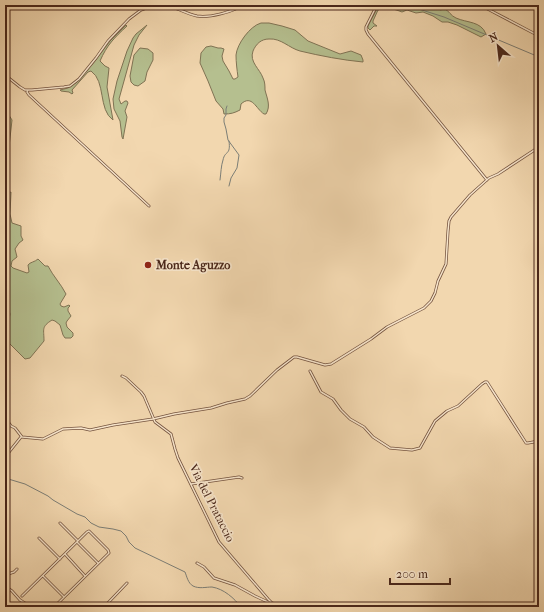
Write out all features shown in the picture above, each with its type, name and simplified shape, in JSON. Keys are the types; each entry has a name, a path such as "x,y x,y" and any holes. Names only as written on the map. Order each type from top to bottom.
{"street":[{"path":"5,75 21,88 28,90 71,86 78,80 109,39 129,19 141,10 154,5"},
{"path":"168,5 194,15 204,16 225,12 243,5"},
{"path":"377,5 366,27 368,34 488,180"},
{"path":"480,5 539,36"},
{"path":"28,90 27,92 29,95 149,206"},
{"path":"5,418 22,437 41,439 63,428 82,428 90,430 114,424 153,419 178,413 211,408 247,398 277,370 295,357 325,365 329,364 371,339 387,327 426,307 435,293 438,281 446,264 448,224 450,217 470,194 488,180 539,148"},
{"path":"310,371 321,392 331,397 351,420 364,427 372,436 390,448 412,450 420,448 435,421 447,411 458,406 485,382 487,382 526,443 539,441"},
{"path":"122,376 142,392 153,419"},
{"name":"Via del Prataccio","path":"153,419 172,434 176,450 219,542 272,603 282,607"},
{"path":"5,457 22,437"},
{"path":"191,484 239,477 242,478"},
{"path":"60,523 98,563"},
{"path":"22,596 89,531 109,552 54,607"},
{"path":"40,538 60,559"},
{"path":"65,554 85,576"},
{"path":"197,563 204,567 214,577 272,603"},
{"path":"5,575 14,572 17,569"},
{"path":"43,576 64,597"},
{"path":"104,607 127,583"},
{"path":"5,586 20,600 31,607"}],"green space":[{"path":"379,5 425,5 441,10 444,8 454,17 481,27 486,34 481,37 457,25 442,22 423,12 416,13 407,10 402,12 387,8 378,10 373,21 373,23 377,26 374,26 370,30 368,26"},
{"path":"261,23 269,23 295,30 308,41 340,54 351,51 361,55 363,62 308,53 296,50 277,40 264,40 259,42 256,46 253,51 252,59 265,82 265,90 268,99 266,114 261,112 251,101 245,101 241,104 240,110 224,114 223,109 216,101 200,63 201,53 206,47 211,46 224,49 222,56 223,61 233,79 235,79 238,77 236,55 241,41 253,28"},
{"path":"126,25 127,26 108,46 100,61 109,68 107,87 113,120 105,110 99,81 91,71 88,72 72,90 72,94 60,90 68,88 78,81 110,41"},
{"path":"147,25 139,35 134,45 119,99 121,104 125,101 128,103 125,111 127,117 123,139 120,121 114,109 113,99 127,51 136,34"},
{"path":"140,48 148,49 153,53 153,60 147,72 145,81 138,86 131,82 130,76 134,55"},
{"path":"5,109 12,120 9,147 5,160"},
{"path":"11,192 10,214 12,223 21,226 21,236 23,240 15,249 17,257 12,261 11,266 27,273 29,272 28,265 38,259 45,266 48,266 66,294 60,304 64,307 70,306 68,311 71,316 66,323 67,327 73,333 71,338 65,338 60,325 52,320 48,322 44,331 44,341 30,358 25,359 9,343 5,342 5,334 9,333 8,325 10,314 8,307 5,306 5,237 7,232 5,225 5,194"}],"waterway":[{"path":"375,5 381,7 398,5"},
{"path":"406,5 444,17 539,57"},
{"path":"227,106 224,122 228,140 239,155 237,168 231,178 229,186"},
{"path":"220,180 223,160 229,151 229,141"},
{"path":"5,478 25,484 77,514 85,517 91,523 99,527 121,531 135,548 185,572 191,585 200,588 212,587 221,590 232,597 241,607"}],"place":[{"name":"Monte Aguzzo","path":"148,265"}]}
